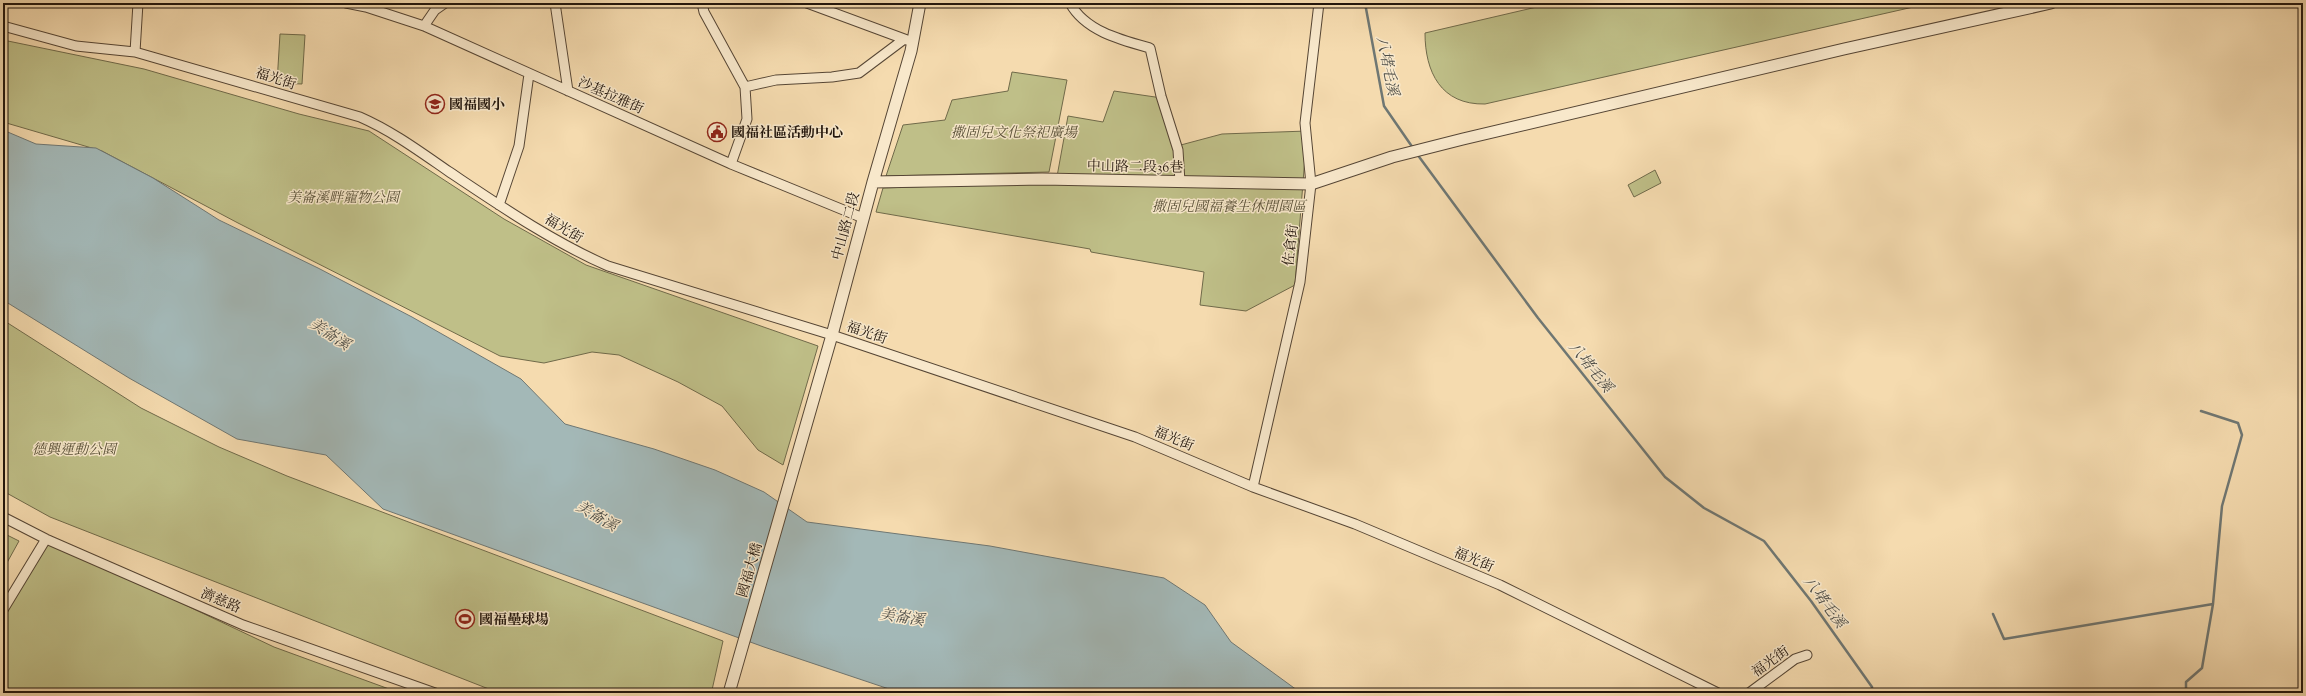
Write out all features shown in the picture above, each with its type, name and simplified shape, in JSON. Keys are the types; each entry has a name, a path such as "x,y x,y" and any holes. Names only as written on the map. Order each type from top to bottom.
{"street":[{"path":"135,52 138,3"},
{"name":"沙基拉雅街","path":"346,3 366,5 424,26 731,164 863,218"},
{"path":"424,26 435,10 446,3"},
{"path":"555,3 568,91"},
{"path":"702,3 704,12 745,87 747,119 731,164"},
{"path":"807,3 907,40"},
{"name":"中山路二段","path":"797,456 832,335 872,182 911,51 907,40 920,3"},
{"path":"1070,3 1076,14 1112,38 1150,48 1161,96 1178,150 1180,182"},
{"name":"佐倉街","path":"1253,487 1300,282 1311,184 1305,123 1319,3"},
{"name":"中山路二段36巷","path":"872,182 1042,179 1311,184 1392,157 1844,49 2051,3"},
{"name":"福光街","path":"3,26 76,46 135,52 360,117 384,128 499,205 574,251 608,266 832,335 1135,436 1253,487 1356,524 1500,585 1718,693"},
{"path":"745,87 776,80 832,77 859,73 907,40"},
{"path":"499,205 519,146 529,74"},
{"name":"國福大橋","path":"729,693 797,456"},
{"name":"濟慈路","path":"3,518 46,539 244,625 435,693"},
{"path":"3,610 46,539"},
{"name":"福光街","path":"1749,693 1795,658 1807,655"}],"green space":[{"path":"1554,3 1931,3 1485,104 1470,103 1457,99 1438,84 1428,61 1425,33"},
{"path":"280,34 305,35 302,84 277,83"},
{"name":"美崙溪畔寵物公園","path":"3,40 144,69 299,114 369,131 504,219 586,265 818,346 783,465 758,450 722,406 678,382 619,355 592,352 544,363 500,356 238,223 102,151 3,122"},
{"name":"撒固兒文化祭祀廣場","path":"1012,72 1067,80 1049,172 886,176 903,125 945,120 952,100 1008,91"},
{"name":"撒固兒國福養生休閒園區","path":"1114,91 1162,98 1177,146 1222,134 1307,131 1295,285 1246,311 1200,305 1204,272 1091,252 1090,249 876,212 883,188 1056,182 1068,116 1103,122"},
{"path":"1655,170 1661,183 1634,197 1628,185"},
{"name":"德興運動公園","path":"3,320 141,408 219,447 287,476 723,641 712,690 704,693 499,693 50,517 3,491"},
{"path":"3,533 19,541 3,570"},
{"path":"46,539 274,647 400,693 3,693 3,615"}],"water":[{"name":"美崙溪","path":"3,130 36,144 96,148 153,178 219,220 318,268 412,317 521,379 565,424 654,449 715,470 764,492 807,522 990,546 1164,578 1205,605 1231,642 1301,693 901,693 764,647 383,509 326,455 237,439 129,378 3,300"}],"waterway":[{"name":"八堵毛溪","path":"1365,3 1384,106 1413,148"},
{"name":"八堵毛溪","path":"1417,154 1538,318 1665,477 1704,508 1764,541 1811,601 1872,687 1872,693"},
{"path":"2186,693 2186,682 2202,668 2213,604 2222,506 2242,435 2238,423 2201,411"},
{"path":"1993,614 2004,639 2213,604"}],"place":[{"name":"國福國小","path":"435,104"},
{"name":"國福社區活動中心","path":"717,132"},
{"name":"國福壘球場","path":"465,619"}]}
